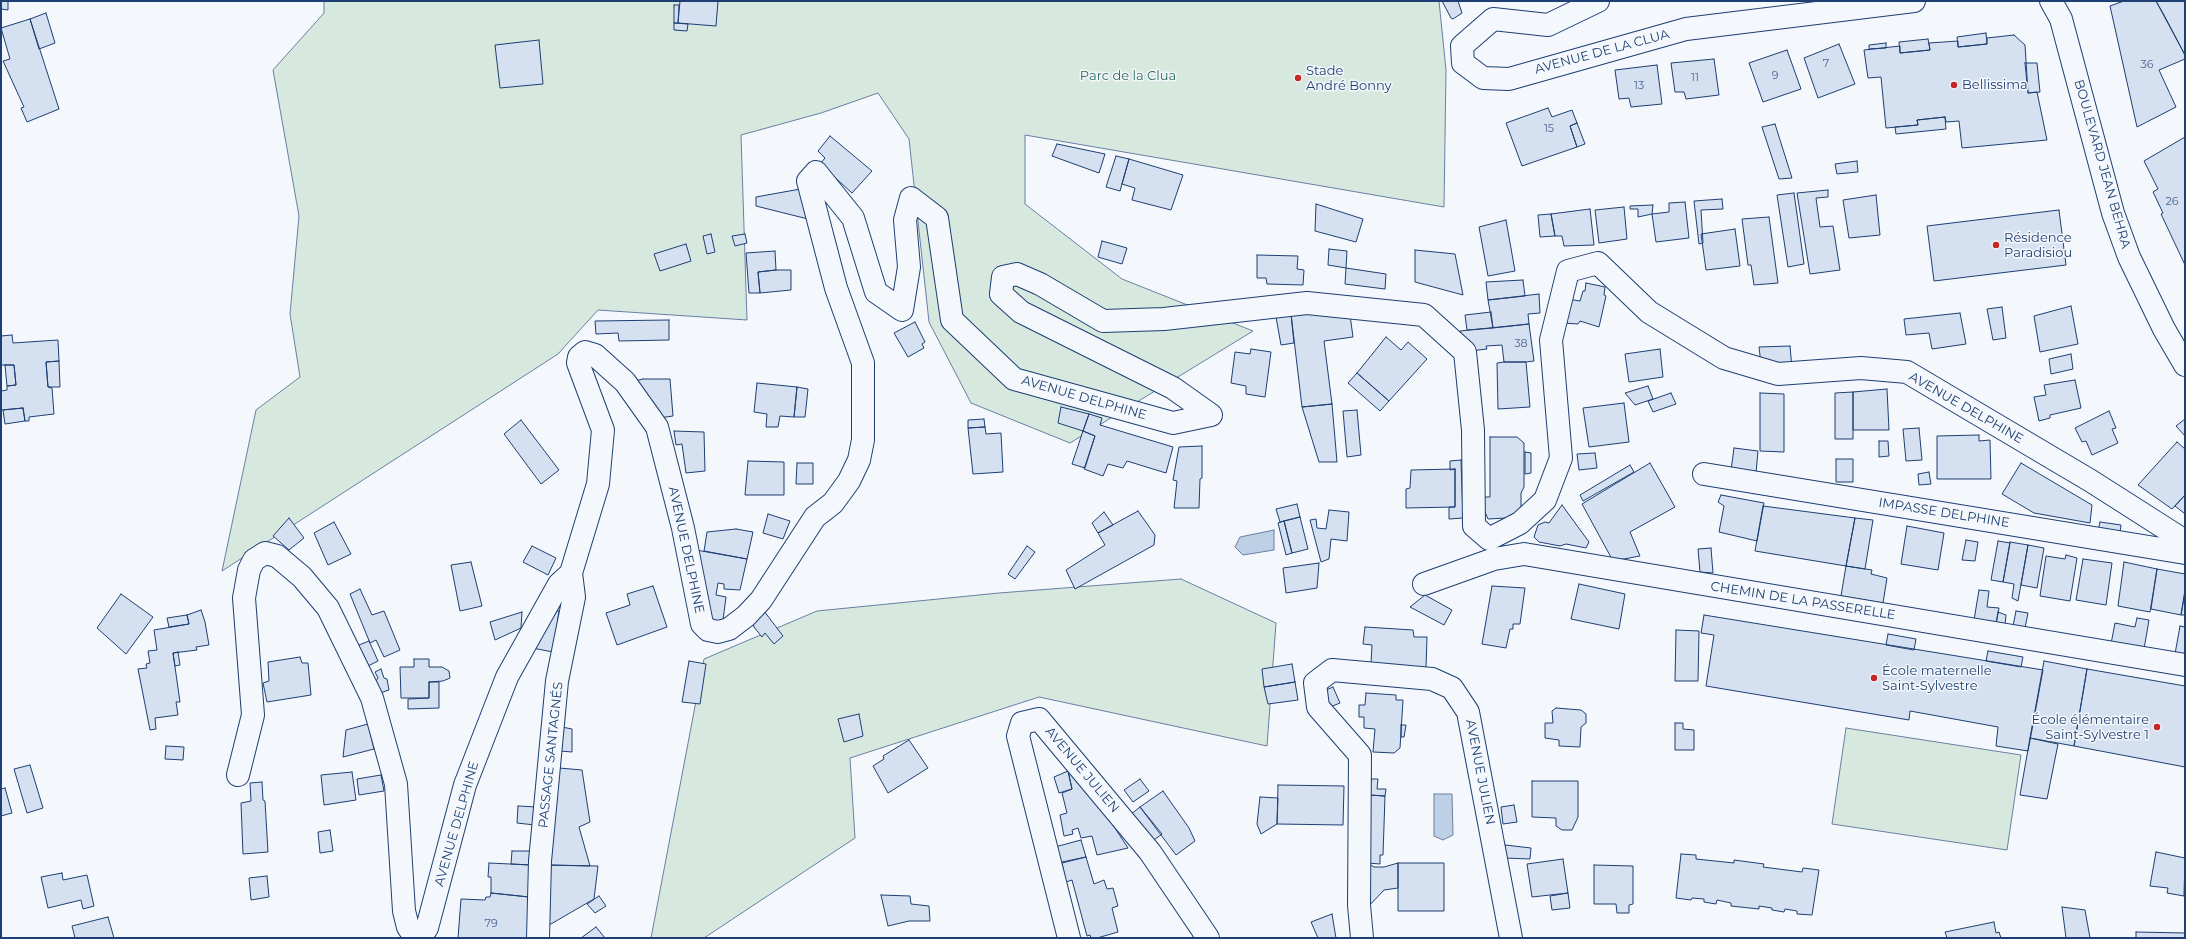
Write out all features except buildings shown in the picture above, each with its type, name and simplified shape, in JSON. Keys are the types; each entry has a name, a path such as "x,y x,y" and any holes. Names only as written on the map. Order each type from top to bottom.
{"street":[{"name":"AVENUE DE LA CLUA","path":"1598,1 1548,25 1493,19 1462,46 1463,63 1483,78 1509,79 1686,29 1914,1"},
{"name":"BOULEVARD JEAN BEHRA","path":"2051,1 2061,19 2113,213 2129,257 2164,329 2185,366"},
{"name":"AVENUE DELPHINE","path":"238,775 253,715 244,598 249,570 254,560 266,553 277,556 302,577 328,608 372,698 396,784 404,912 408,927 412,934 422,934 427,928 466,784 507,677 559,584 571,573 598,484 603,430 578,363 579,357 585,352 595,355 625,382 657,427 683,528 702,624 708,630 718,632 729,629 746,616 761,600 815,517 833,503 849,481 859,460 862,440 863,363 836,288 808,181 816,172 853,218 876,292 902,310 909,267 905,220 911,198 937,218 952,320 1014,379 1173,423 1211,415 1173,388 1020,312 1001,294 1003,277 1017,274 1034,282 1102,321 1164,319 1307,303 1424,315 1465,352 1473,430 1474,526 1489,539 1520,523 1545,500 1561,458 1551,340 1568,271 1598,263 1649,312 1724,358 1778,374 1861,368 1907,372 2091,481 2185,541"},
{"name":"IMPASSE DELPHINE","path":"1704,474 2185,553"},
{"name":"CHEMIN DE LA PASSERELLE","path":"1424,584 1494,559 1524,554 2185,665"},
{"name":"PASSAGE SANTAGNÉS","path":"538,938 540,861 557,681 574,597 571,573"},
{"name":"AVENUE JULIEN","path":"1362,938 1359,905 1360,755 1318,707 1315,683 1332,670 1432,679 1452,688 1468,712 1511,938"},
{"name":"AVENUE JULIEN","path":"1069,938 1018,736 1022,723 1038,719 1150,852 1208,938"}],"green space":[{"name":"Parc de la Clua","path":"324,1 1439,1 1446,70 1444,207 1025,135 1025,204 1122,279 1253,331 1070,443 971,403 929,322 909,139 878,93 821,113 741,135 747,320 598,310 558,354 222,571 256,410 300,377 290,314 299,216 273,70 324,13"},
{"path":"1181,579 1276,623 1267,746 1039,697 850,758 855,838 704,938 651,938 704,659 817,611 999,593"},
{"path":"1846,728 2021,755 2007,850 1832,824"}],"water":[{"path":"1274,530 1274,550 1243,555 1235,547 1240,537"},
{"path":"1434,794 1452,794 1453,835 1443,840 1434,836"}],"place":[{"name":"Stade André Bonny","path":"1298,78"},
{"name":"Bellissima","path":"1954,85"},
{"name":"Résidence Paradisiou","path":"1996,245"},
{"name":"École maternelle Saint-Sylvestre","path":"1874,678"},
{"name":"École élémentaire Saint-Sylvestre 1","path":"2157,727"}]}
